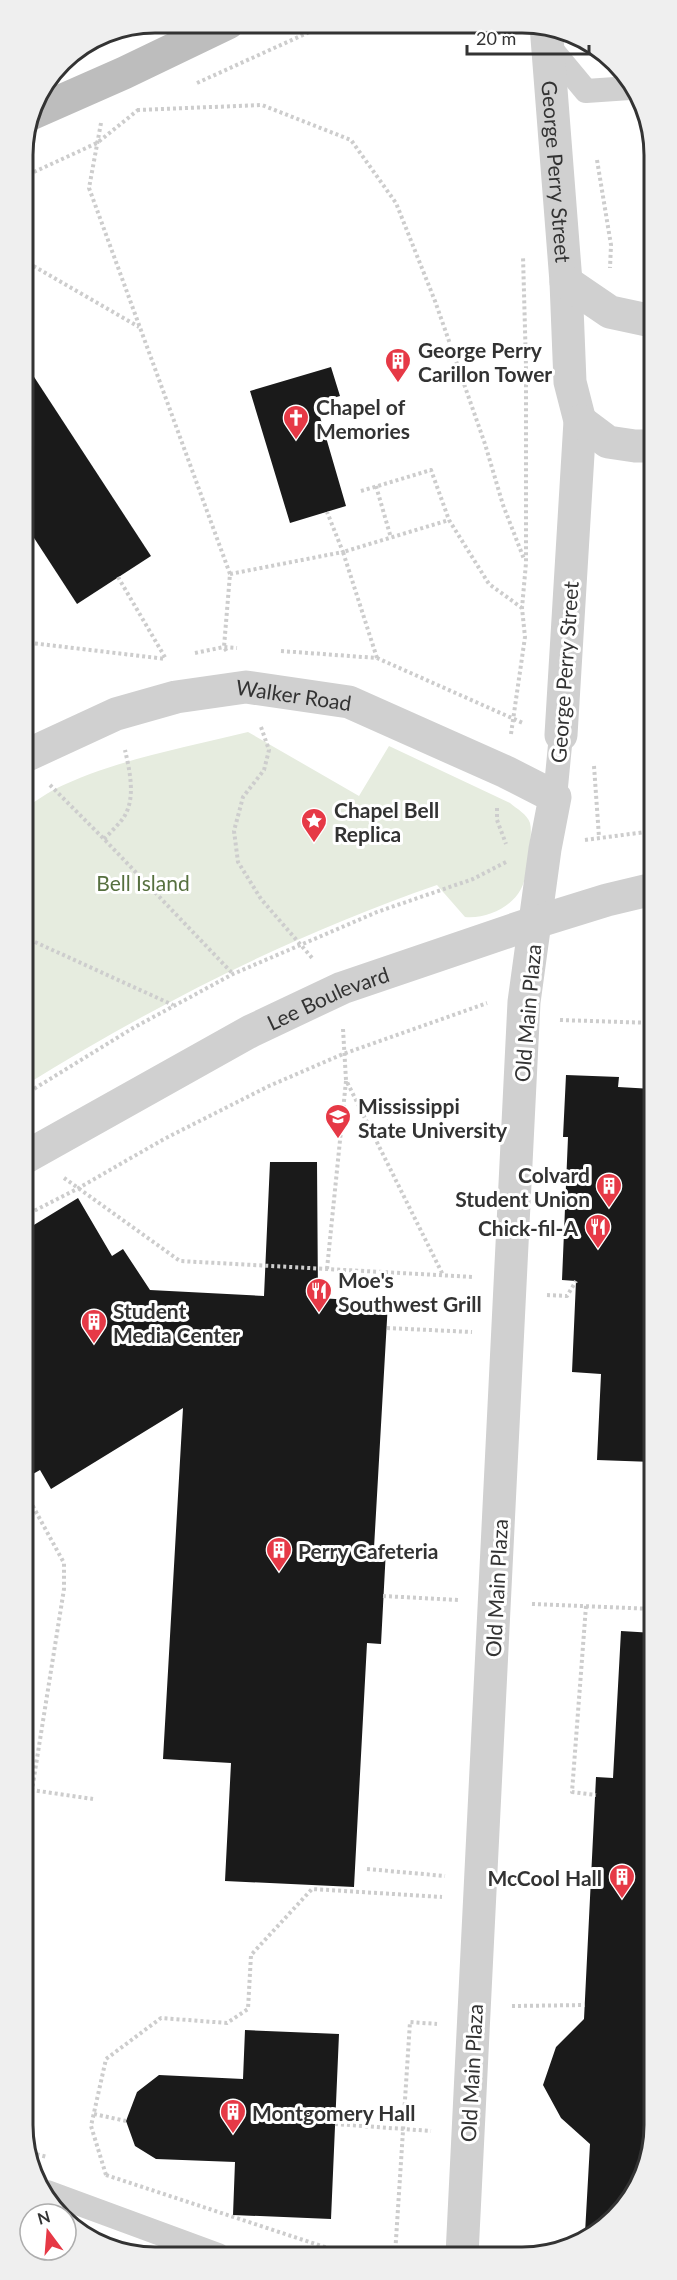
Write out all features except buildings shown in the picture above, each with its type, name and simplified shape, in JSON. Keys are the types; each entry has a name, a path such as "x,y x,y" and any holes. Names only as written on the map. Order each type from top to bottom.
{"street":[{"path":"42,109 207,33"},
{"name":"George Perry Street","path":"546,35 566,282 570,382 580,421 561,735"},
{"name":"George Perry Street","path":"566,282 610,312 644,319"},
{"path":"580,421 608,442 644,446"},
{"name":"Walker Road","path":"33,753 116,714 176,697 246,687 350,702 506,772 555,797"},
{"name":"George Perry Street","path":"536,922 545,849 555,797"},
{"name":"Lee Boulevard","path":"33,1152 251,1031 342,988 536,922 644,891"},
{"name":"Old Main Plaza","path":"462,2247 509,1334 523,1010 536,922"}],"lane":[{"path":"547,35 586,91 624,88"},
{"name":"George Perry Street","path":"555,797 561,735"},
{"path":"55,2195 196,2247"}],"path":[{"path":"191,86 307,33"},
{"path":"89,88 102,120 89,189 230,574 224,647"},
{"path":"92,122 139,110 149,105"},
{"path":"33,172 98,143 139,110 262,105 351,140 396,203 435,301 485,444 503,505 526,563 526,366 523,250"},
{"path":"33,266 140,327"},
{"path":"361,491 431,470 450,520 489,584 522,608"},
{"path":"376,486 391,538"},
{"path":"327,512 343,552 377,658"},
{"path":"230,574 343,552 450,520"},
{"path":"33,643 167,659 118,577"},
{"path":"104,838 123,820 128,809 131,786 116,714"},
{"path":"48,784 56,789 104,838 233,974"},
{"path":"33,1090 174,1005 233,974 377,912 473,879 512,858"},
{"path":"33,941 174,1005"},
{"path":"33,1211 164,1139 269,1086 343,1054 486,1003 523,1010 644,1022"},
{"path":"327,1269 346,1080"},
{"path":"33,1158 180,1261 511,1279"},
{"path":"387,1328 509,1334"},
{"path":"33,1506 64,1563 64,1589 33,1784"},
{"path":"586,1606 572,1792 596,1795"},
{"path":"33,1790 93,1799"},
{"path":"367,1869 481,1889"},
{"path":"325,2247 106,2175 92,2126 106,2059 161,2018 227,2023 248,2008 250,1955 312,1889 481,1889"},
{"path":"396,2247 405,2129 410,2022 585,2005"},
{"path":"94,2115 126,2121"},
{"path":"335,2124 467,2134"}],"green space":[{"name":"Bell Island","path":"248,732 359,796 389,746 510,803 527,817 531,826 530,841 527,870 521,889 517,896 504,907 489,914 473,917 465,917 437,885 382,905 329,926 225,974 124,1027 33,1081 33,803 55,789 78,779 125,762"}],"place":[{"name":"George Perry Carillon Tower","path":"398,384"},
{"name":"Chapel of Memories","path":"296,441"},
{"name":"Chapel Bell Replica","path":"314,844"},
{"name":"Mississippi State University","path":"338,1140"},
{"name":"Colvard Student Union","path":"609,1209"},
{"name":"Chick-fil-A","path":"598,1250"},
{"name":"Moe's Southwest Grill","path":"319,1314"},
{"name":"Student Media Center","path":"94,1345"},
{"name":"Perry Cafeteria","path":"279,1573"},
{"name":"McCool Hall","path":"622,1900"},
{"name":"Montgomery Hall","path":"233,2135"}]}
